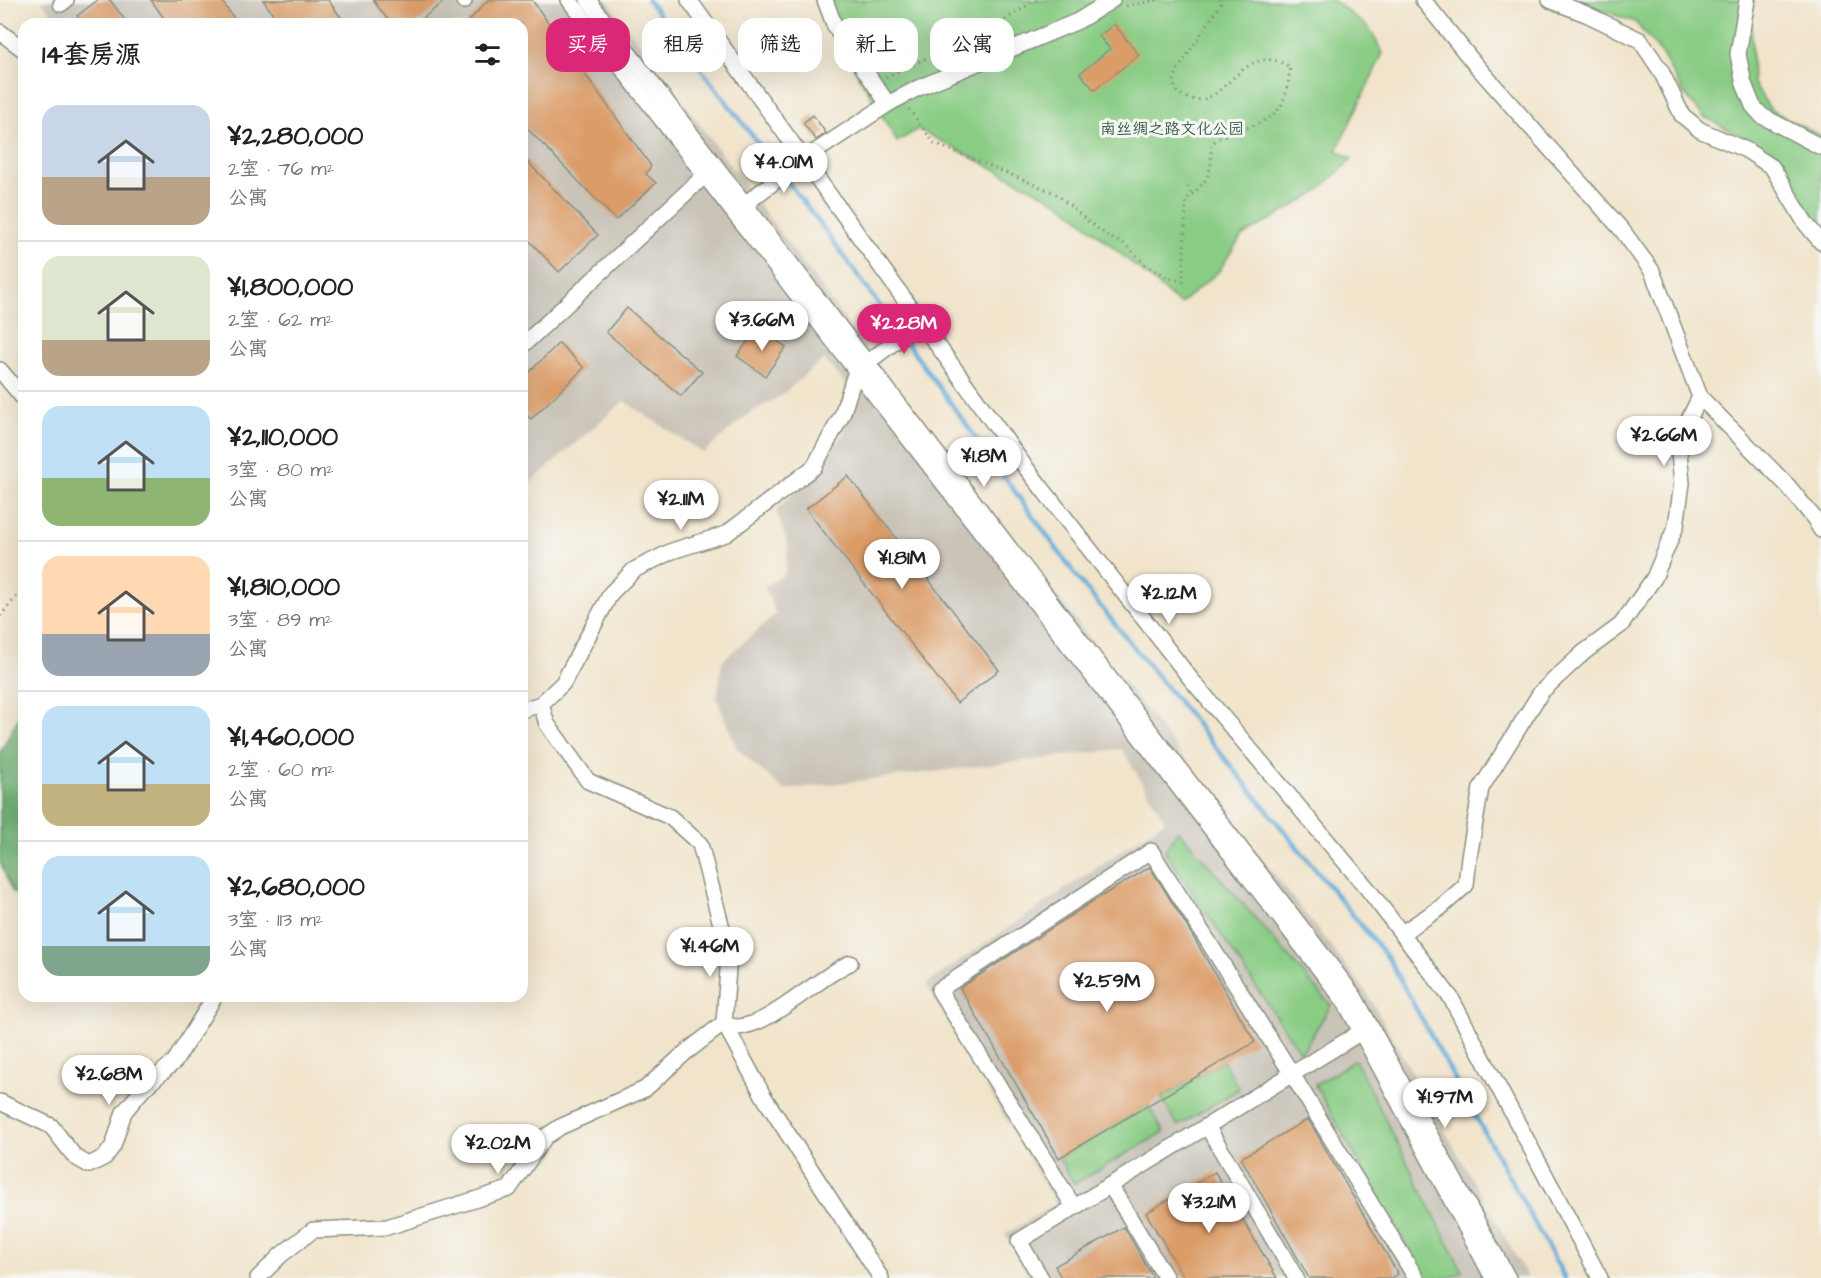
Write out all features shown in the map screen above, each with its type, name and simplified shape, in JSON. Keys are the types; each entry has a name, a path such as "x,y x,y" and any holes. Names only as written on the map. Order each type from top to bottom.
{"street":[{"path":"569,0 705,175 862,367 1354,996 1508,1278"},
{"path":"588,0 745,204 862,367 1345,1002 1493,1278"},
{"path":"689,0 1023,464 1182,668 1367,888 1451,998 1600,1278"},
{"path":"825,0 836,27 873,82 894,101"},
{"path":"745,204 804,159 894,101 1078,21 1112,0"},
{"path":"1423,0 1474,63 1622,230 1652,271 1700,397 1788,486 1821,530"},
{"path":"1550,0 1586,14 1640,40 1661,71 1682,115 1700,130 1746,150 1772,167 1806,224 1821,242"},
{"path":"1747,0 1738,54 1743,84 1752,106 1762,116 1821,147"},
{"path":"0,32 18,46"},
{"path":"528,340 705,175"},
{"path":"528,708 541,704 563,683 611,593 634,570 672,550 726,534 814,466 842,416 862,367 921,322"},
{"path":"0,370 18,392"},
{"path":"1402,933 1440,908 1466,885 1481,788 1541,692 1583,653 1621,625 1654,578 1676,526 1682,483 1679,452 1683,431 1700,397"},
{"path":"541,704 547,724 588,781 670,817 700,844 729,955 724,1023 764,1097 881,1278"},
{"path":"1074,1207 939,990 1151,851 1292,1074 1416,1278"},
{"path":"724,1023 735,1027 753,1024 808,991 835,970 850,963"},
{"path":"0,1102 51,1126 75,1156 88,1166 105,1157 113,1146 124,1112 144,1088 175,1061 211,1002"},
{"path":"258,1278 281,1255 313,1230 387,1227 509,1189 545,1137 560,1127 645,1089 685,1053 724,1023"},
{"path":"1041,1278 1019,1241 1361,1032"},
{"path":"1207,1126 1296,1278"},
{"path":"1110,1185 1166,1278"}],"path":[{"path":"873,82 995,26 1036,0"},
{"path":"894,101 934,143 1055,193 1109,237 1125,244 1145,264 1168,278 1184,281 1186,200 1203,185 1212,168 1211,145 1217,138 1261,124 1274,116 1288,85 1290,67 1272,59 1259,60 1246,67 1212,97 1197,101 1175,90 1174,81 1177,71 1223,0"},
{"path":"1188,186 1192,195"},
{"path":"0,616 18,595"}],"shaded area":[{"path":"41,0 607,0 620,18 546,18 546,72 630,72 630,31 642,47 642,72 661,72 927,430 1367,993 1528,1278 1030,1278 1005,1234 1056,1204 926,984 1165,821 1122,749 784,790 737,749 717,699 722,661 776,614 764,587 785,574 788,545 776,510 812,475 844,433 850,389 824,359 780,396 750,413 703,453 624,401 528,485 528,18 54,18"}],"green space":[{"name":"南丝绸之路文化公园","path":"815,0 1333,0 1369,28 1383,53 1337,150 1352,159 1316,193 1241,237 1218,272 1180,304 1063,205 918,129 897,142 857,72 918,72 918,18 834,18 834,33"},
{"path":"1573,0 1754,0 1751,15 1753,83 1771,110 1821,136 1821,229 1809,219 1783,158 1704,117 1684,94 1661,53 1635,22"},
{"path":"18,718 18,896 12,891 0,862 0,753"},
{"path":"1178,830 1331,1005 1301,1054 1165,851"},
{"path":"1355,1060 1463,1272 1451,1278 1425,1278 1315,1085"},
{"path":"1223,1061 1239,1089 1178,1126 1161,1098"},
{"path":"1148,1105 1164,1132 1074,1184 1059,1158"}],"building":[{"path":"98,0 110,0 124,18 78,18 77,16"},
{"path":"151,0 221,0 234,18 164,18"},
{"path":"263,0 328,0 342,18 276,18"},
{"path":"373,0 446,0 423,18 386,18"},
{"path":"488,0 532,0 546,20 546,72 584,72 651,166 646,174 656,183 616,220 528,129 528,18 472,18"},
{"path":"1114,24 1139,55 1094,90 1080,73 1110,49 1099,36"},
{"path":"813,115 826,133 816,140 803,123"},
{"path":"528,162 598,235 559,272 528,239"},
{"path":"627,308 702,372 681,396 606,332"},
{"path":"758,327 786,347 765,376 737,356"},
{"path":"559,343 584,368 531,419 528,416 528,373"},
{"path":"848,476 999,670 957,703 806,509"},
{"path":"1150,867 1255,1042 1059,1158 960,988 1090,903"},
{"path":"1308,1119 1398,1274 1391,1278 1309,1278 1241,1158"},
{"path":"1215,1172 1277,1278 1184,1278 1146,1213"},
{"path":"1124,1227 1153,1278 1061,1278 1055,1266"}],"waterway":[{"path":"648,0 821,225 1083,585 1388,958 1565,1278"}]}
